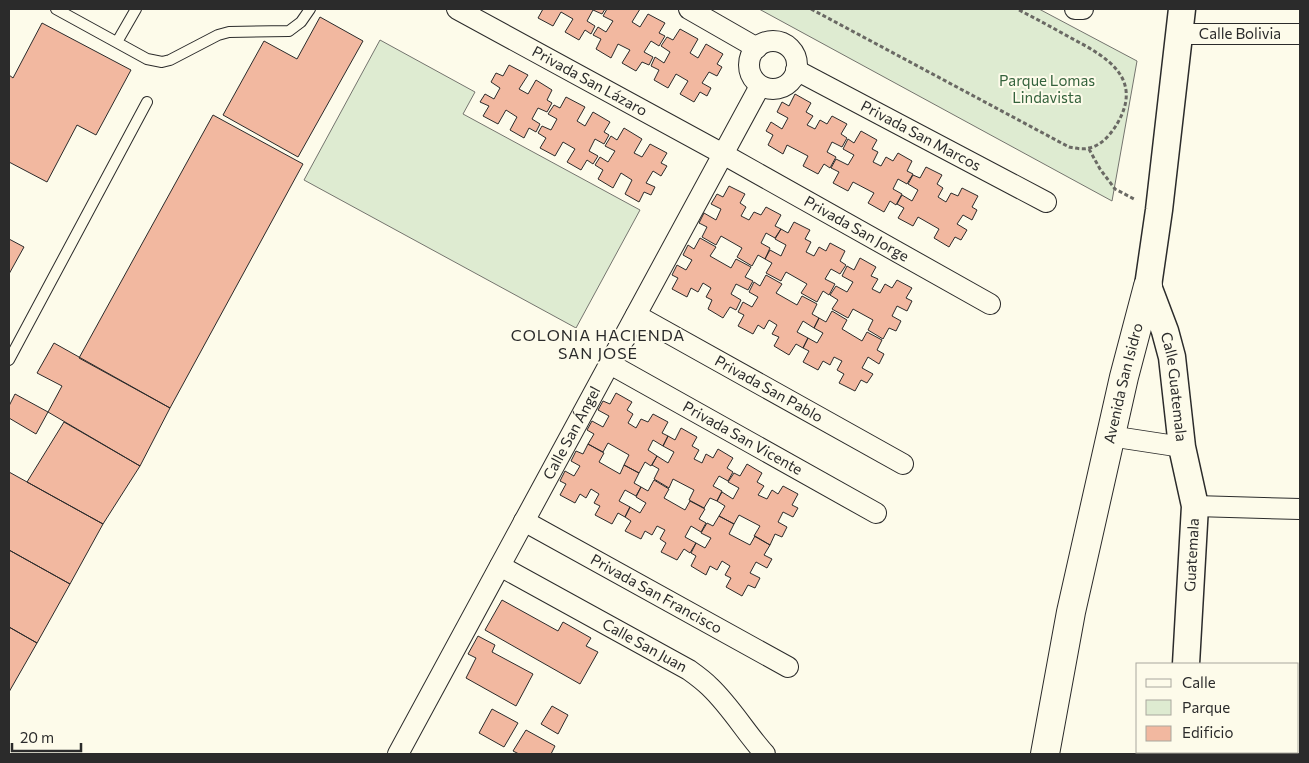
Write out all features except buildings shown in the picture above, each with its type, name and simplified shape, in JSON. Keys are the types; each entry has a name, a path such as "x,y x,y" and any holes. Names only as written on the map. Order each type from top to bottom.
{"main road":[{"name":"Avenida San Isidro","path":"1045,754 1072,612 1110,436 1148,286"}],"street":[{"name":"Privada San Lázaro","path":"456,9 723,154"},
{"path":"689,9 757,48"},
{"path":"1076,9 1083,9"},
{"name":"Calle Bolivia","path":"1180,21 1300,34"},
{"name":"Avenida San Isidro","path":"1148,286 1159,210 1180,21"},
{"path":"770,42 785,45 795,56 796,70 786,86 773,89 760,86 755,81 749,68 752,53 757,48 770,42"},
{"name":"Privada San Marcos","path":"796,70 1046,202"},
{"name":"Calle San Ángel","path":"398,754 760,86"},
{"name":"Privada San Jorge","path":"723,154 990,304"},
{"name":"Calle Guatemala","path":"1110,436 1182,447 1172,357 1165,331 1148,286"},
{"name":"Privada San Pablo","path":"636,315 903,464"},
{"name":"Privada San Vicente","path":"610,364 876,513"},
{"name":"Guatemala","path":"1182,447 1195,506 1186,663"},
{"path":"1195,506 1300,509"},
{"name":"Privada San Francisco","path":"524,521 788,667"},
{"name":"Calle San Juan","path":"500,566 689,670 710,687 730,709 750,738 765,754"}],"lane":[{"path":"56,9 147,59 162,62 218,35 229,32 288,31 301,22 310,9"},
{"path":"117,42 136,9"},
{"path":"9,360 147,102"}],"path":[{"path":"812,9 1069,148 1088,148 1098,144 1112,133 1124,112 1127,95 1124,78 1114,65 1100,53 1016,9"},
{"path":"1088,148 1100,169 1115,189 1159,210"}],"green space":[{"name":"Parque Lomas Lindavista","path":"759,9 1039,9 1137,61 1112,201"},
{"path":"380,40 475,92 463,114 640,210 576,328 304,180"}],"district":[{"name":"COLONIA HACIENDA SAN JOSÉ","path":"598,344"}]}
